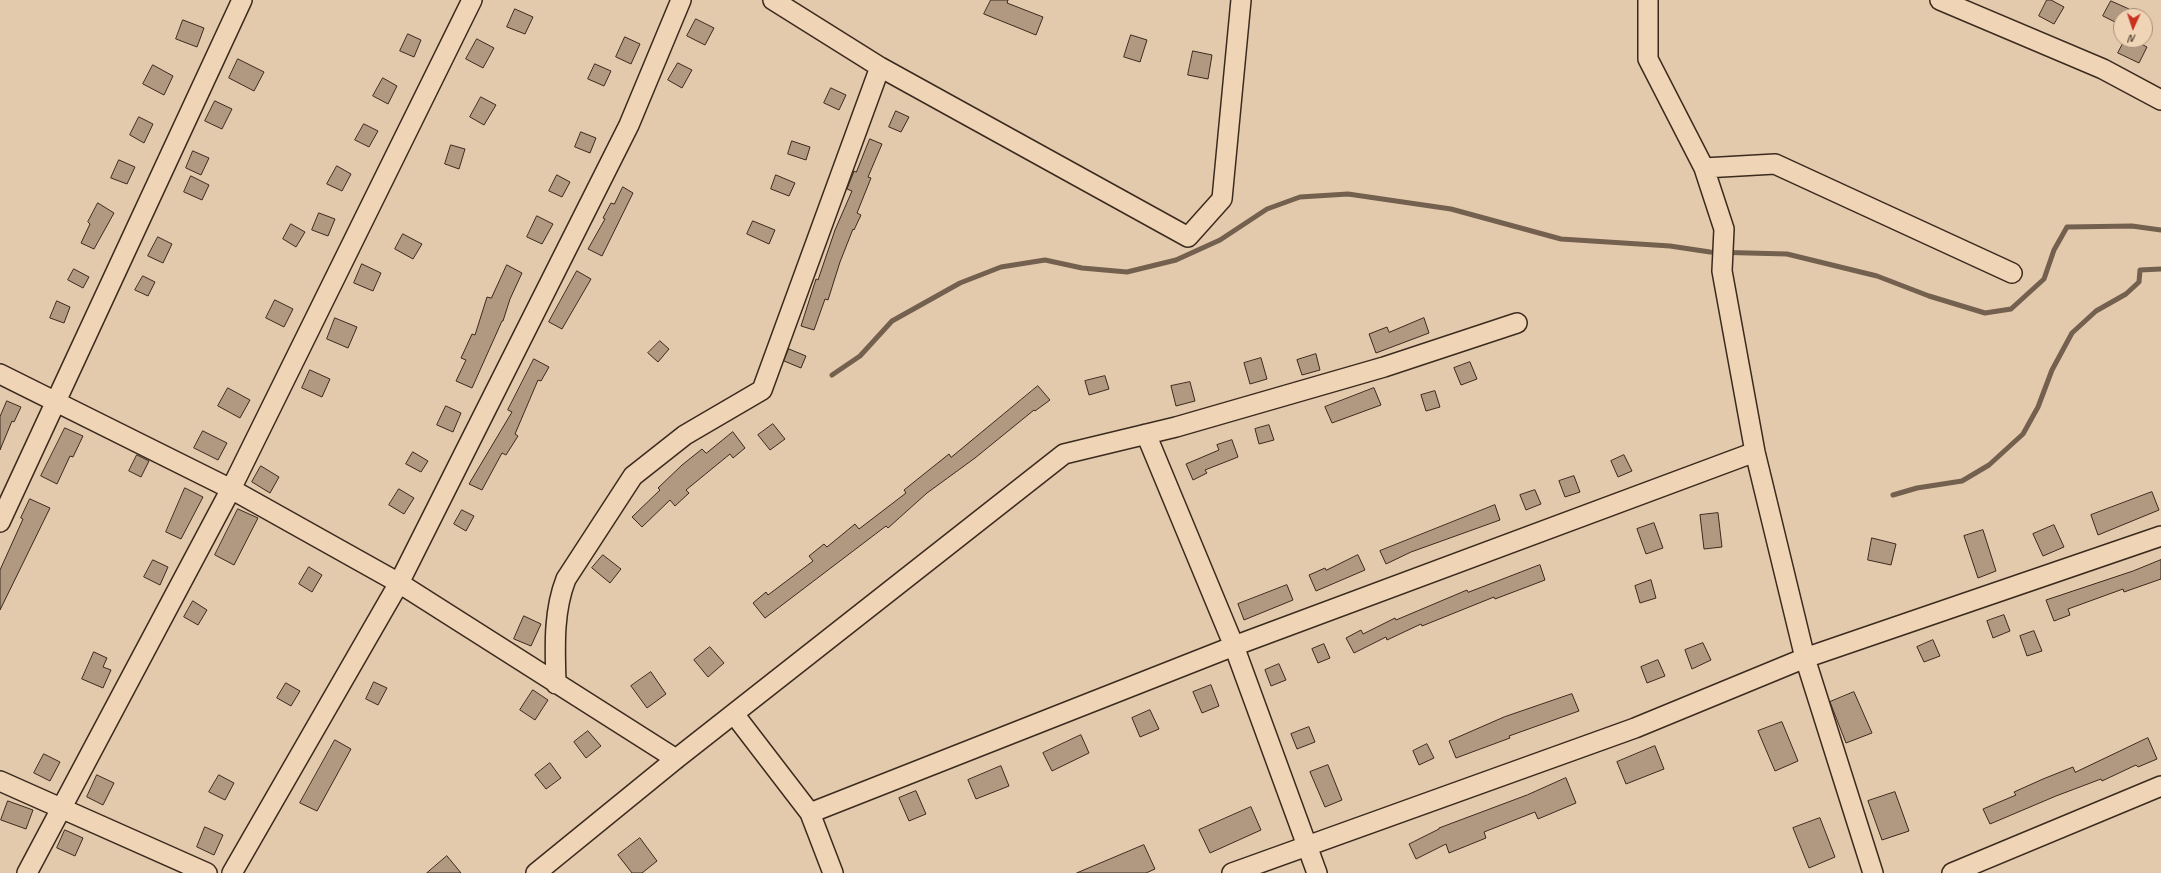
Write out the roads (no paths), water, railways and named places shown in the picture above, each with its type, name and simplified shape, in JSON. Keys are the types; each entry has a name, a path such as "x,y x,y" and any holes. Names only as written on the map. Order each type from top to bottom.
{"street":[{"path":"0,522 242,0"},
{"path":"27,873 60,808 231,489 472,0"},
{"path":"232,873 399,583 629,125 681,0"},
{"path":"773,0 794,6 880,67 1188,237 1222,199 1241,0"},
{"path":"1648,0 1648,59 1704,168 1724,229 1722,271 1755,452 1805,658 1872,873"},
{"path":"1940,0 2104,69 2161,100"},
{"path":"556,684 555,643 559,596 566,579 633,476 685,435 762,390 880,67"},
{"path":"1704,168 1775,164 2012,273"},
{"path":"536,873 676,759 1064,454 1146,434 1384,367 1517,323"},
{"path":"0,374 57,401 231,489 399,583 676,759"},
{"path":"1146,434 1234,646 1308,844 1317,873"},
{"path":"810,813 1234,646 1755,452"},
{"path":"1232,873 1308,844 1635,728 1805,658 2161,536"},
{"path":"734,714 810,813 833,873"},
{"path":"0,781 207,873"},
{"path":"1952,873 2161,786"}],"waterway":[{"path":"832,375 860,356 892,321 960,283 1001,267 1045,260 1082,268 1127,272 1176,260 1220,240 1267,209 1300,197 1348,194 1451,209 1561,239 1670,246 1710,252 1787,254 1877,276 1929,296 1985,313 2011,309 2044,279 2054,250 2067,227 2132,226 2161,230"},
{"path":"1893,495 1917,488 1962,481 1989,465 2023,434 2038,407 2052,370 2072,333 2096,311 2126,294 2139,282 2140,270 2161,269"}]}
